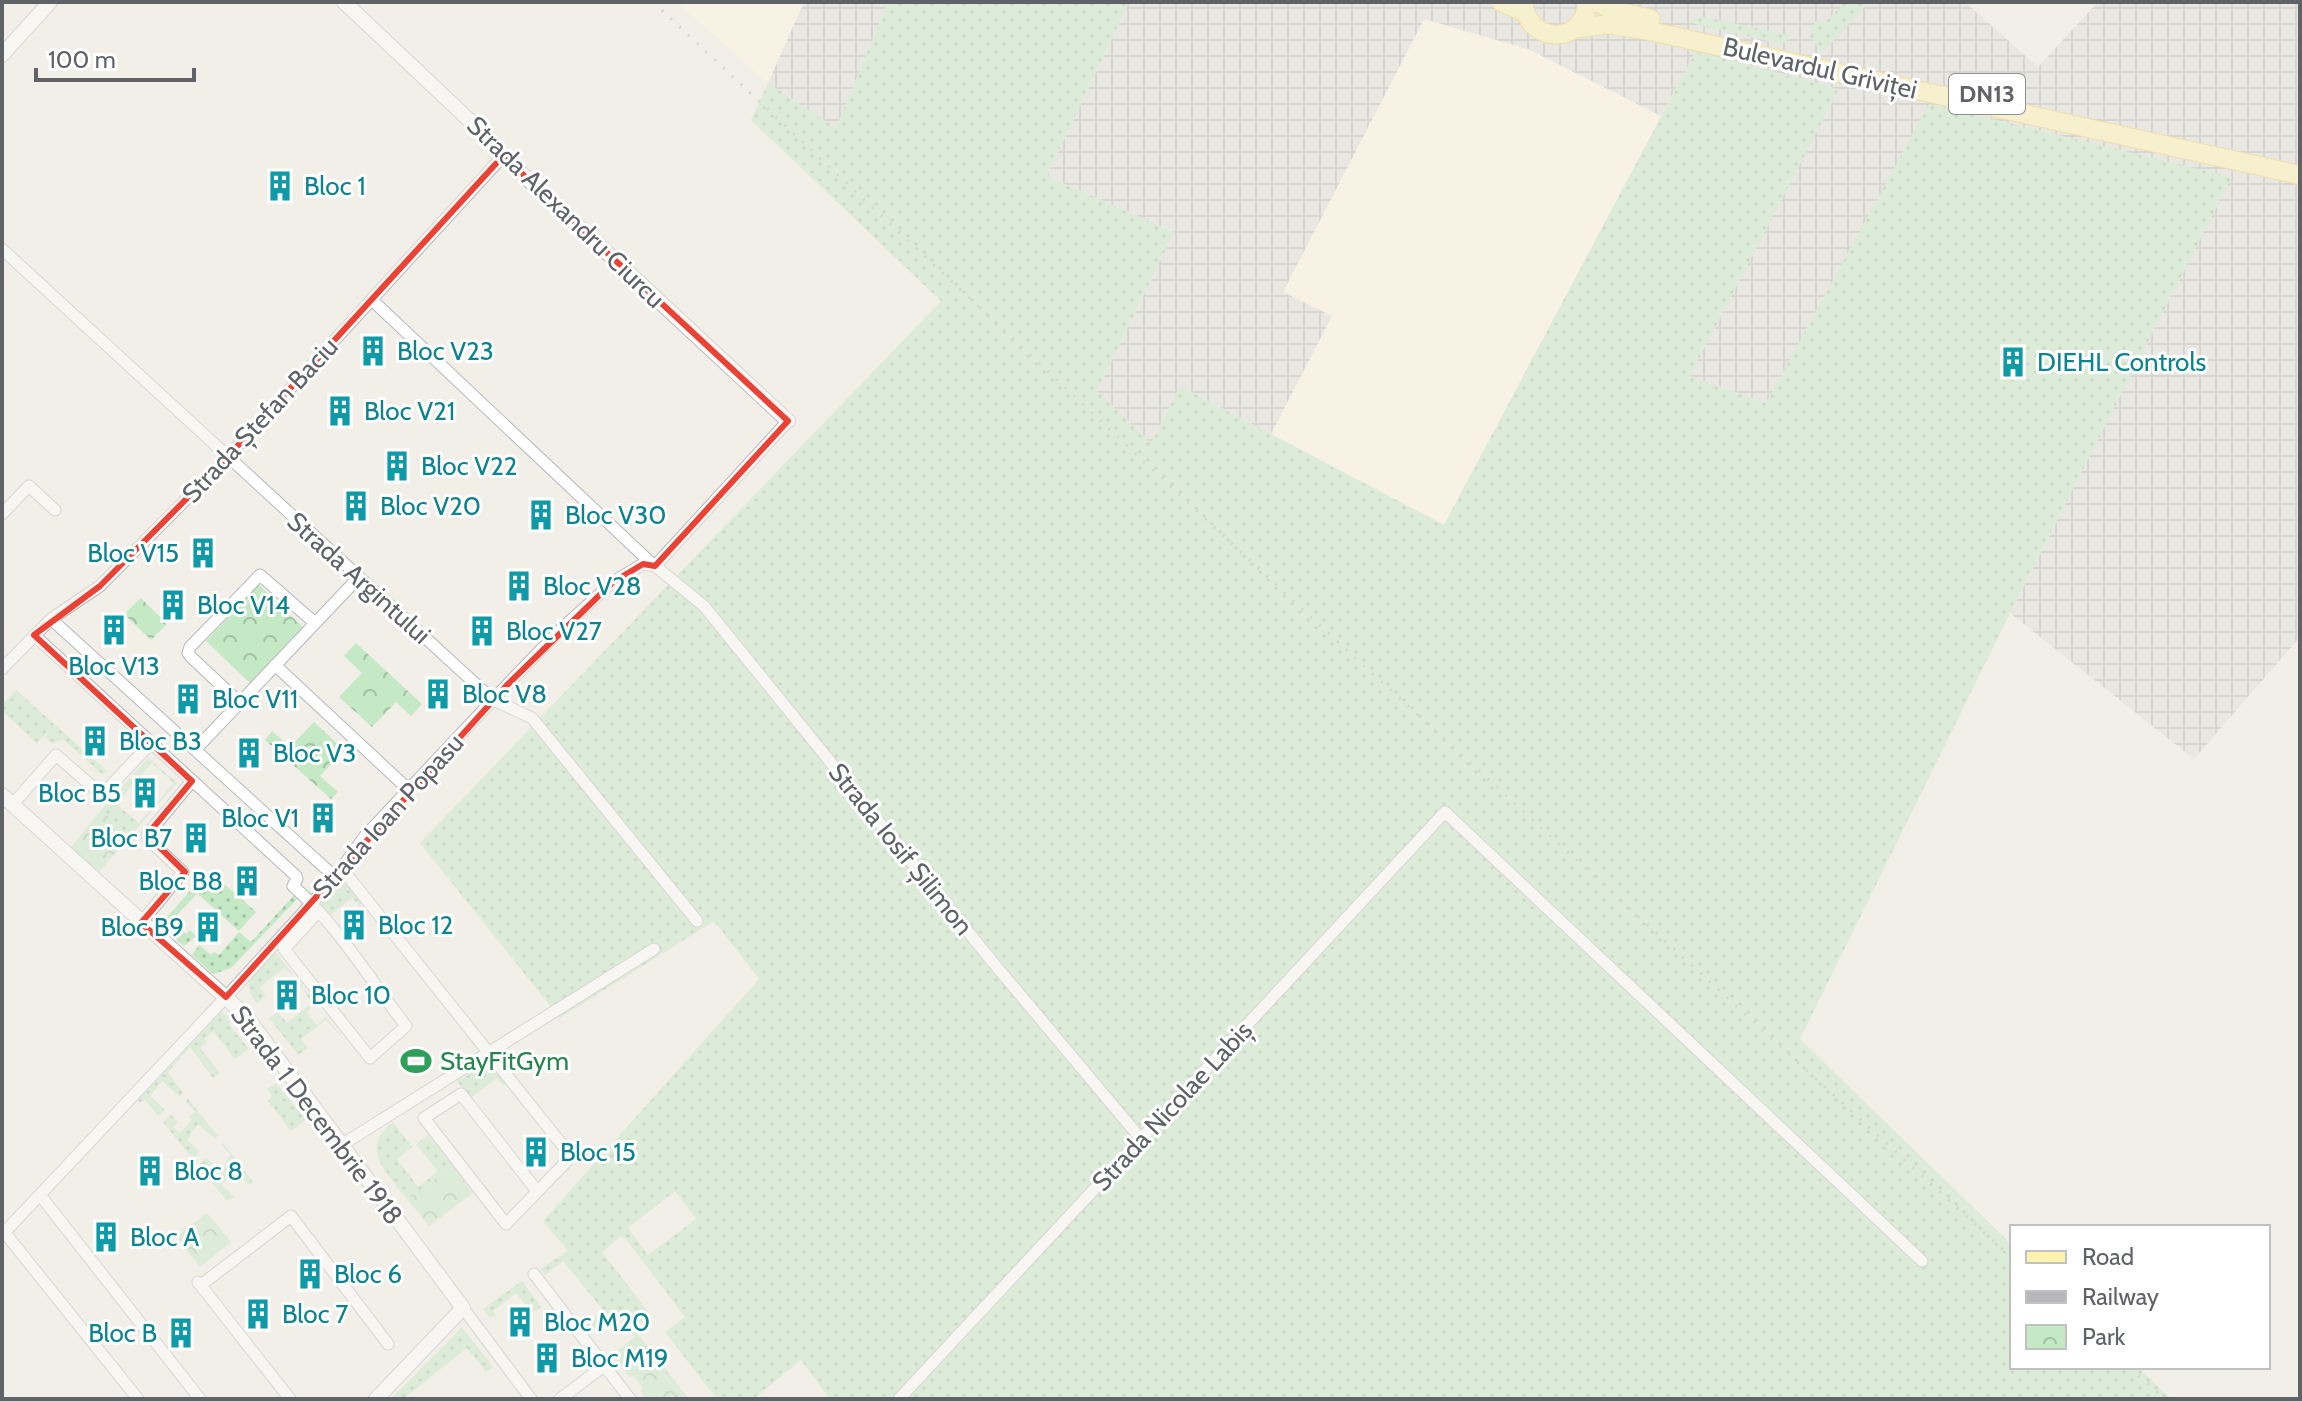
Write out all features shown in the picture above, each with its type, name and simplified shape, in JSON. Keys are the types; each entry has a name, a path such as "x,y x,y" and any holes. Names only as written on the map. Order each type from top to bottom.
{"main road":[{"path":"1501,2 1524,7"},
{"path":"1573,29 1584,16 1587,2"},
{"name":"Bulevardul Griviței","path":"1597,2 1624,14 2300,164"},
{"name":"Bulevardul Griviței","path":"1524,7 1534,28 1543,33 1553,35 1608,24 1673,35 2300,175"}],"street":[{"path":"2,55 50,2"},
{"name":"Strada Alexandru Ciurcu","path":"344,2 485,135 503,156 788,421"},
{"name":"Strada Ștefan Baciu","path":"2,669 51,619 100,586 227,457 503,156"},
{"name":"Strada Argintului","path":"2,249 494,700 532,718 697,921"},
{"name":"Strada Iosif Șilimon","path":"372,300 653,565 704,606 980,948 1141,1139"},
{"name":"Strada Ioan Popasu","path":"4,1232 226,997 315,908 341,876 349,855 560,630 613,582 635,567 653,565 788,421"},
{"path":"2,514 29,486 55,510"},
{"path":"240,703 191,657 188,653 190,647 260,575 315,623"},
{"path":"195,750 359,577"},
{"path":"51,619 195,750 341,876 489,1052 571,1156 506,1224 424,1118 461,1094 537,1191"},
{"path":"34,635 296,876 293,886 315,908 406,1026 370,1058 284,949 315,908"},
{"path":"275,665 409,790"},
{"path":"7,799 56,755 102,795 151,743"},
{"path":"141,923 183,872 147,835 192,781"},
{"name":"Strada 1 Decembrie 1918","path":"7,799 246,1016 531,1399"},
{"name":"Strada Nicolae Labiș","path":"899,1399 1445,812 1922,1261"},
{"path":"343,1144 654,949"},
{"path":"429,1090 442,1107"},
{"path":"40,1195 200,1399"},
{"path":"290,1399 200,1284 291,1216 388,1344"},
{"path":"4,1232 138,1399"},
{"path":"534,1274 630,1399"},
{"path":"376,1399 463,1308"},
{"path":"560,1399 604,1366"}],"highlighted area":[{"path":"503,156 788,421 655,566 643,564 613,582 507,685 226,997 141,923 185,872 147,835 192,781 34,635 100,586 222,463"}],"shaded area":[{"path":"677,2 804,2 768,83"},
{"path":"804,2 888,2 836,129 768,83"},
{"path":"1129,2 1965,2 2038,67 2098,2 2300,2 2300,637 2194,759 2010,613 2061,513 1774,391 1767,403 1689,376 1838,90 1696,51 1661,116 1528,49 1424,19 1283,292 1332,316 1271,434 1180,386 1151,443 1097,391 1174,232 1047,176"},
{"path":"1424,19 1528,49 1661,116 1444,525 1271,434 1331,316 1283,292"}],"green space":[{"path":"888,2 1129,2 1047,176 1174,232 1097,391 1151,443 1180,386 1444,525 1696,51 1839,89 1690,376 1766,403 1929,104 2232,177 2010,613 1800,1039 2010,1243 2010,1369 2140,1369 2171,1399 830,1399 801,1360 753,1399 717,1399 665,1332 685,1317 621,1236 602,1252 650,1314 633,1328 689,1399 668,1399 677,1391 616,1313 589,1333 585,1327 604,1311 563,1261 545,1275 540,1269 568,1251 543,1221 759,979 714,921 560,1018 420,843 941,301 751,120 768,83 836,128","holes":["675,1191 696,1219 648,1255 628,1228"]},
{"path":"1841,2 1869,2 1826,49 1819,50 1810,36 1813,25 1817,20 1824,23 1843,5"},
{"path":"1704,17 1790,35 1790,39 1781,44 1691,23"},
{"path":"259,585 305,629 252,685 206,641"},
{"path":"141,598 167,624 151,640 124,614"},
{"path":"356,643 422,704 411,716 396,702 372,727 339,697 362,673 344,656"},
{"path":"16,690 107,771 103,775 63,739 53,744 45,737 51,728 37,743 2,711 2,705"},
{"path":"314,722 344,750 320,776 338,792 331,799 265,740 272,731 290,747"},
{"path":"148,758 177,783 130,836 101,810 130,778 135,782 116,804 139,823 174,783 152,763 136,781 132,776"},
{"path":"101,810 130,836 99,872 71,847"},
{"path":"214,875 256,912 239,931 198,894"},
{"path":"344,878 363,902 359,906 352,898 328,917 320,909 319,903"},
{"path":"192,889 197,894 175,917 182,923 179,927 186,934 190,930 196,936 184,946 159,926"},
{"path":"297,892 302,894 231,968 213,974 192,955 199,945 211,955 214,952 219,955 239,932 251,942"},
{"path":"273,949 294,976 284,968 260,987 266,996 257,1003 249,981"},
{"path":"296,978 315,1003 306,1012 317,1025 326,1017 345,1040 326,1020 301,1039 308,1048 298,1055 269,1018 278,1012 287,1023 312,1003"},
{"path":"221,1012 234,1020 229,1024 249,1049 235,1059 213,1031 204,1038 207,1042 200,1048 220,1073 213,1078 190,1047 168,1072 183,1093 180,1097 162,1081 150,1096 165,1110 158,1116 144,1099 140,1103 138,1101"},
{"path":"489,1063 506,1084 503,1086 497,1078 472,1097 480,1110 457,1081"},
{"path":"276,1083 306,1120 291,1131 268,1101 272,1096 267,1089"},
{"path":"188,1099 218,1136 215,1139 198,1124 187,1140 200,1152 192,1158 163,1122 171,1115 178,1122 173,1127 180,1133 192,1120 189,1117 195,1111 185,1102"},
{"path":"393,1122 412,1147 397,1159 418,1187 438,1172 416,1144 428,1135 452,1165 408,1200 385,1172 377,1152 377,1142"},
{"path":"223,1143 253,1182 250,1185 233,1170 222,1185 234,1197 227,1201 198,1165 206,1158 214,1165 210,1171 217,1176 228,1164 226,1161 231,1155 221,1145"},
{"path":"452,1165 473,1193 429,1226 408,1200"},
{"path":"207,1213 231,1242 200,1267 176,1236"},
{"path":"522,1281 541,1307 532,1313 516,1293 493,1311 496,1315 490,1318 483,1309"},
{"path":"462,1327 493,1367 486,1372 467,1348 403,1399 391,1399"},
{"path":"635,1337 677,1392 667,1399 646,1399 640,1391 643,1388 633,1375 630,1377 612,1355"}],"railway":[{"path":"653,2 1304,611 2010,1256"},
{"path":"2132,1369 2164,1399"}],"place":[{"name":"Bloc 1","path":"280,186"},
{"name":"Bloc V23","path":"373,351"},
{"name":"DIEHL Controls","path":"2013,362"},
{"name":"Bloc V21","path":"340,411"},
{"name":"Bloc V22","path":"397,466"},
{"name":"Bloc V20","path":"356,506"},
{"name":"Bloc V30","path":"541,515"},
{"name":"Bloc V15","path":"203,553"},
{"name":"Bloc V28","path":"519,586"},
{"name":"Bloc V14","path":"173,605"},
{"name":"Bloc V13","path":"114,630"},
{"name":"Bloc V27","path":"482,631"},
{"name":"Bloc V8","path":"438,694"},
{"name":"Bloc V11","path":"188,699"},
{"name":"Bloc B3","path":"95,741"},
{"name":"Bloc V3","path":"249,753"},
{"name":"Bloc B5","path":"145,793"},
{"name":"Bloc V1","path":"323,818"},
{"name":"Bloc B7","path":"196,838"},
{"name":"Bloc B8","path":"247,881"},
{"name":"Bloc 12","path":"354,925"},
{"name":"Bloc B9","path":"208,927"},
{"name":"Bloc 10","path":"287,995"},
{"name":"StayFitGym","path":"416,1061"},
{"name":"Bloc 15","path":"536,1152"},
{"name":"Bloc 8","path":"150,1171"},
{"name":"Bloc A","path":"106,1237"},
{"name":"Bloc 6","path":"310,1274"},
{"name":"Bloc 7","path":"258,1314"},
{"name":"Bloc M20","path":"520,1322"},
{"name":"Bloc B","path":"181,1333"},
{"name":"Bloc M19","path":"547,1358"}]}
